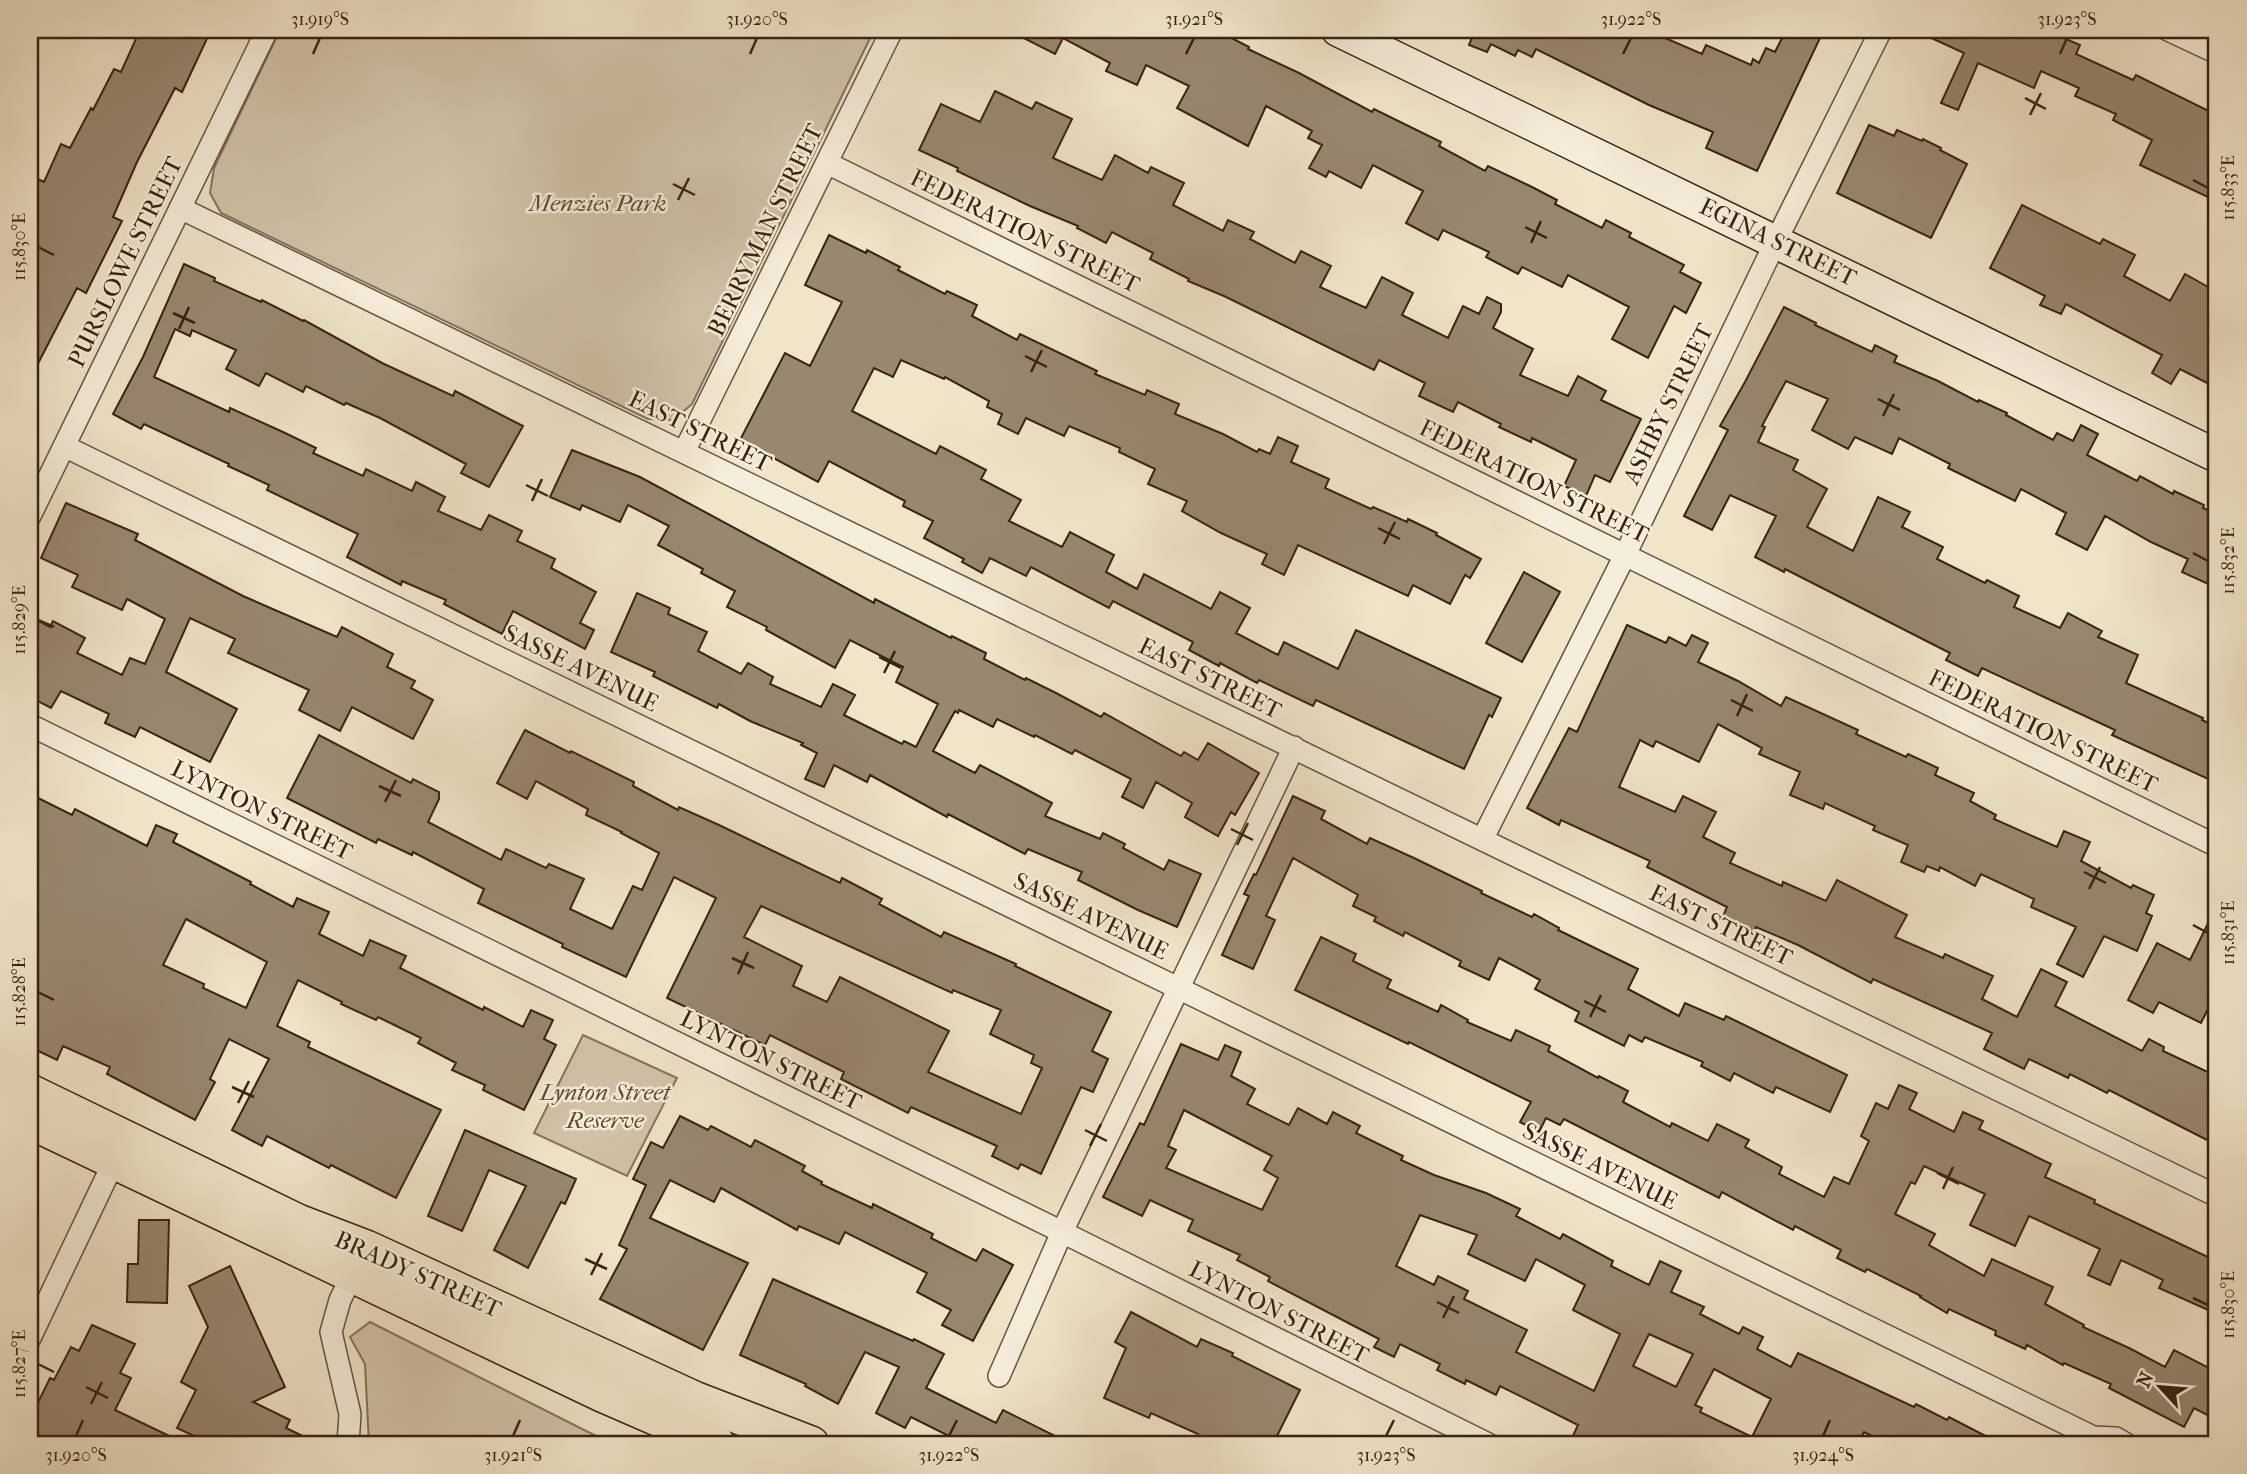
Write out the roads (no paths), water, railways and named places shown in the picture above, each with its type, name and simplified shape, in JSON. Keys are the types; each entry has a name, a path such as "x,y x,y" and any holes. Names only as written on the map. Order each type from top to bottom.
{"main road":[{"name":"BRADY STREET","path":"30,1092 120,1150"},
{"name":"BRADY STREET","path":"30,1121 120,1150 359,1261 807,1444"},
{"name":"BRADY STREET","path":"359,1261 627,1405 717,1444"},
{"path":"627,1405 632,1413 680,1444"}],"street":[{"name":"PURSLOWE STREET","path":"30,516 267,30"},
{"name":"BERRYMAN STREET","path":"684,452 892,30"},
{"name":"EGINA STREET","path":"1338,30 2217,456"},
{"name":"ASHBY STREET","path":"1483,838 1625,555 1881,30"},
{"path":"2168,30 2217,53"},
{"name":"FEDERATION STREET","path":"827,163 2217,846"},
{"name":"EAST STREET","path":"180,208 2217,1196"},
{"name":"SASSE AVENUE","path":"64,446 1178,988 2097,1441 2116,1438 2126,1444"},
{"name":"LYNTON STREET","path":"30,725 1488,1444"},
{"path":"999,1376 1062,1232 1294,747"},
{"path":"30,1338 120,1150"},
{"path":"348,1444 350,1414 331,1332 340,1300 359,1261"}],"park label":[{"name":"Menzies Park","path":"598,203"},
{"name":"Lynton Street Reserve","path":"605,1106"}]}
